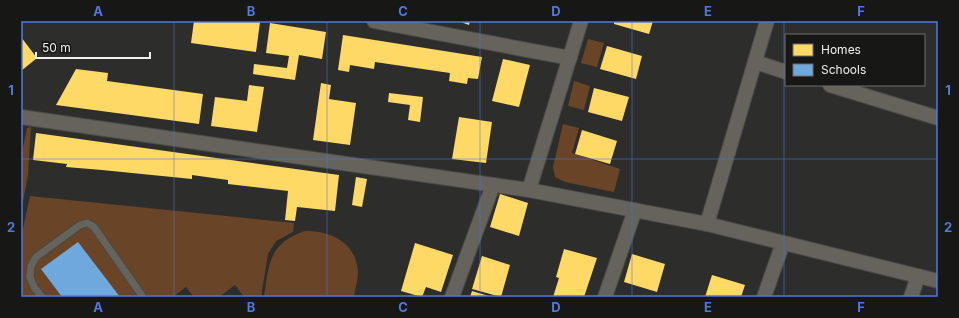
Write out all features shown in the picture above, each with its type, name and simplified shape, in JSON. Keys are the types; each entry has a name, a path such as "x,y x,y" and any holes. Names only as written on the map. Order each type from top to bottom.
{"street":[{"path":"374,21 570,58"},
{"path":"529,190 581,21"},
{"path":"707,224 767,21"},
{"path":"755,62 785,72"},
{"path":"833,86 938,118"},
{"path":"21,116 529,190 707,224 938,280"},
{"path":"452,297 493,185"},
{"path":"605,297 635,210"},
{"path":"764,297 783,243"},
{"path":"911,297 918,276"}],"lane":[{"path":"42,297 34,287 30,277 31,266 36,257 80,225 87,223 94,227 143,297"}],"shaded area":[{"path":"588,39 604,43 597,67 581,63"},
{"path":"574,81 590,86 584,110 568,106"},
{"path":"563,124 579,128 572,153 620,169 614,192 565,182 555,177 553,167"},
{"path":"31,127 28,175 21,212 21,157 27,128"},
{"path":"30,196 294,223 293,232 276,241 268,254 261,297 244,297 235,285 219,297 194,297 186,287 173,297 21,297 21,238"},
{"path":"305,231 324,233 333,236 340,240 353,253 358,272 354,297 264,297 267,274 273,256 284,242"}],"building: Homes":[{"path":"194,21 260,22 256,52 191,43"},
{"path":"458,21 470,21 469,25"},
{"path":"614,21 653,21 649,34 614,24"},
{"path":"270,23 326,32 322,59 299,55 295,80 253,74 254,64 287,68 289,56 266,53"},
{"path":"343,35 482,57 478,79 468,78 467,84 449,81 450,73 375,62 374,69 350,65 349,72 338,70"},
{"path":"21,37 37,58 21,71"},
{"path":"607,46 642,56 636,79 600,69"},
{"path":"503,59 530,65 519,107 492,101"},
{"path":"76,69 108,73 107,81 203,94 199,124 56,105"},
{"path":"321,83 331,85 329,99 356,103 350,145 313,140"},
{"path":"249,85 264,87 257,132 211,126 215,97 247,101"},
{"path":"594,88 629,97 622,121 588,112"},
{"path":"389,93 423,97 420,122 408,120 410,105 388,102"},
{"path":"459,117 492,122 486,163 452,159"},
{"path":"582,130 617,141 610,164 575,154"},
{"path":"36,133 339,175 335,211 297,207 295,221 285,220 288,191 228,184 228,180 192,175 192,179 66,167 67,164 33,160"},
{"path":"356,177 367,179 362,207 352,205"},
{"path":"500,194 528,203 519,236 490,227"},
{"path":"415,243 453,255 441,292 426,287 422,297 401,291"},
{"path":"564,249 597,258 584,297 553,297 559,278 556,277"},
{"path":"632,254 665,264 657,292 624,282"},
{"path":"482,256 510,265 501,297 472,289"},
{"path":"712,275 745,285 741,297 705,297"},
{"path":"472,291 492,297 470,297"}],"building: Schools":[{"path":"78,242 120,297 62,297 41,269"}]}
